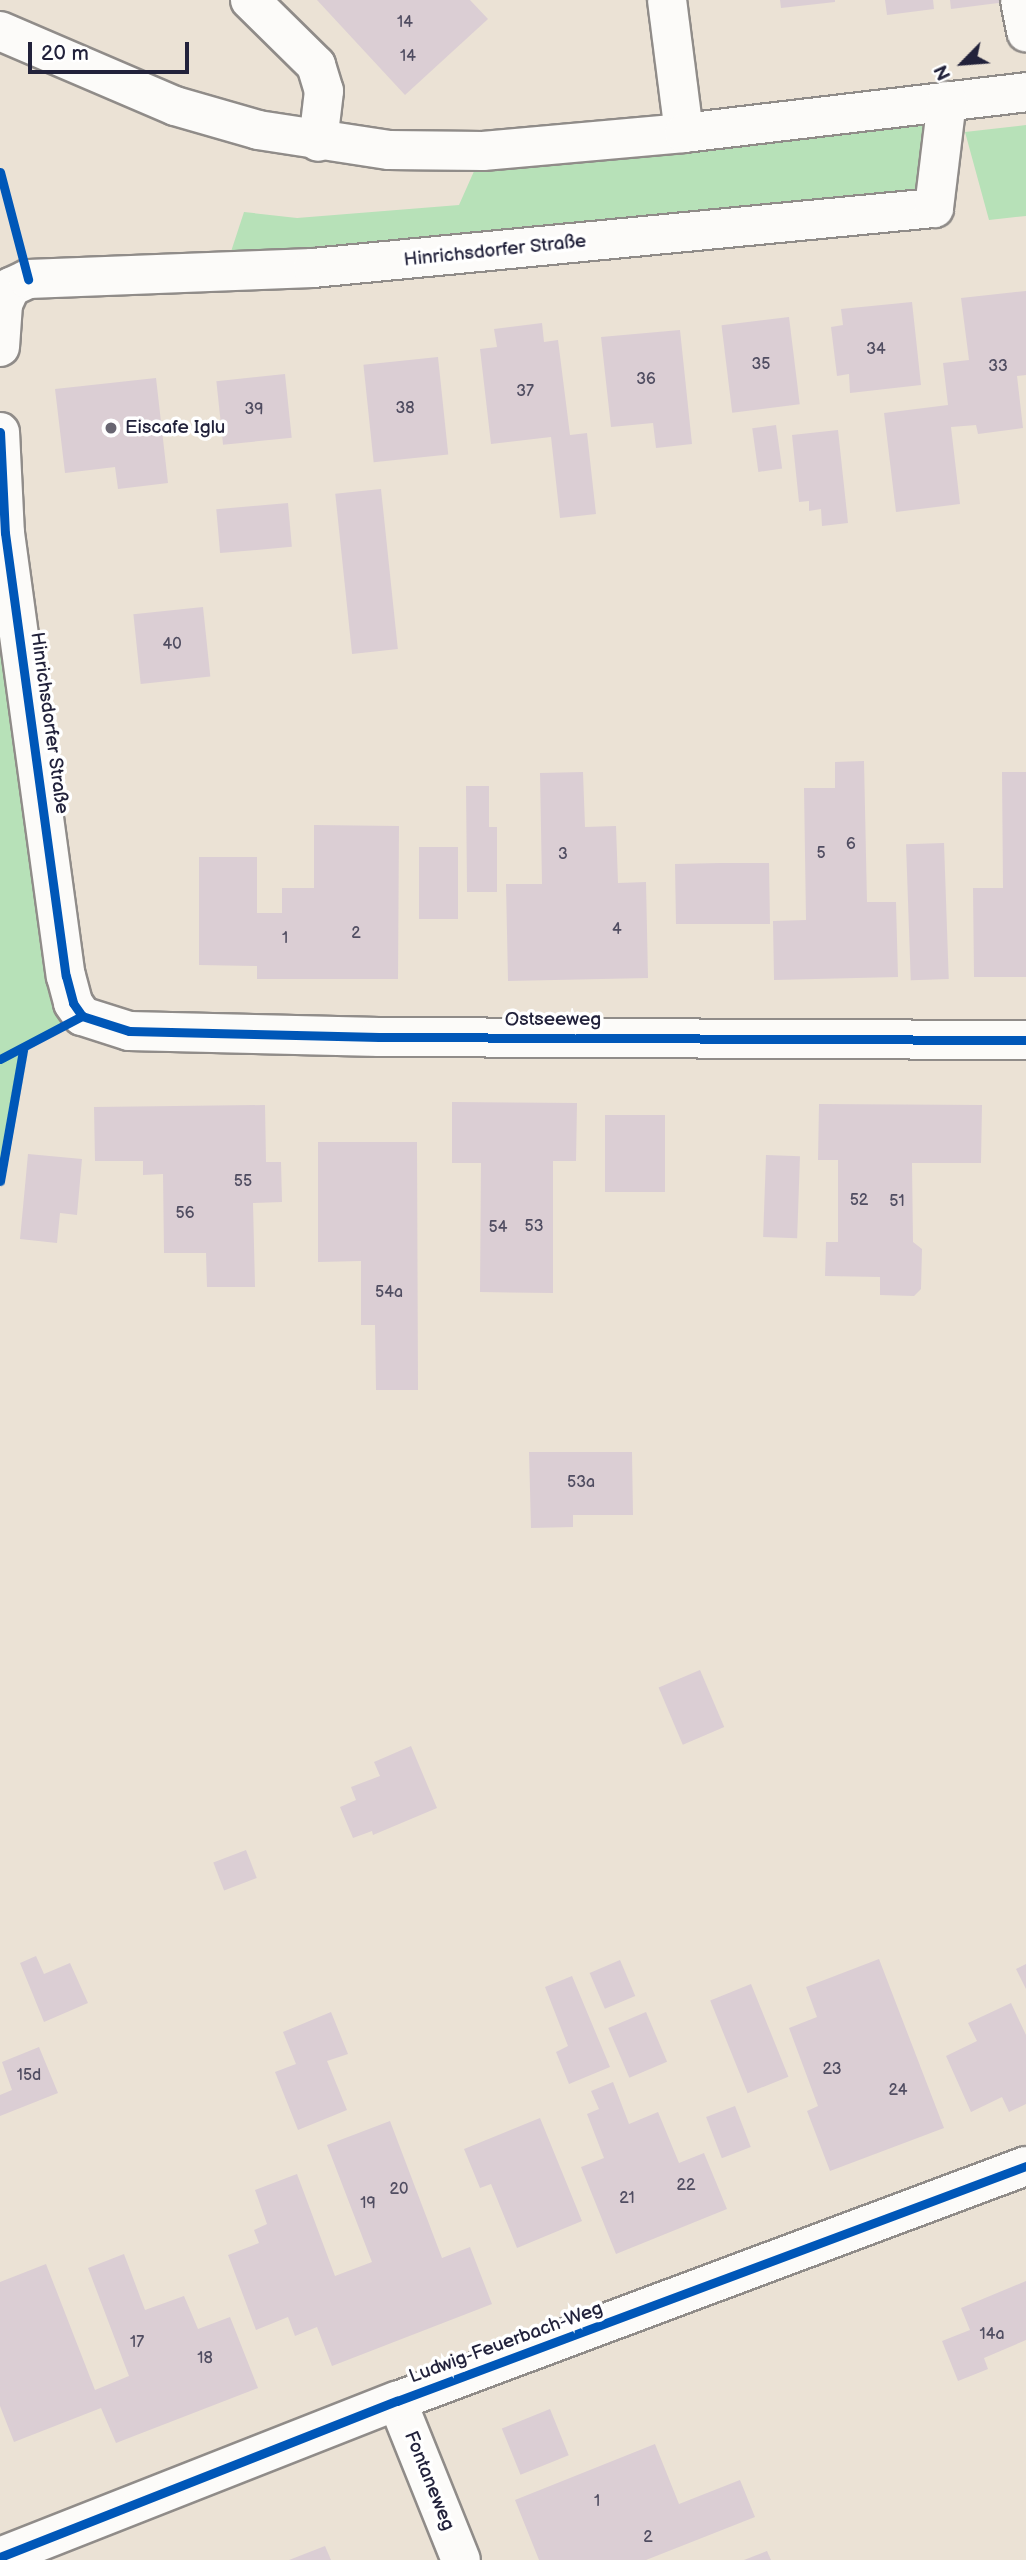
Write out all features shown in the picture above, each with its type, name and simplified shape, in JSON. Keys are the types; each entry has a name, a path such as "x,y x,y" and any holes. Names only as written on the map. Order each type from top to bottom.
{"street":[{"path":"250,0 316,65 324,91 318,142"},
{"path":"667,0 684,133"},
{"path":"1020,0 1026,32"},
{"path":"0,31 175,106 318,142 389,150 483,151 684,133 1026,92"},
{"name":"Hinrichsdorfer Straße","path":"0,347 3,304 11,287 28,279 313,268 934,208 947,101"},
{"name":"Hinrichsdorfer Straße","path":"0,432 5,533 66,976 73,1003 82,1016"},
{"name":"Ostseeweg","path":"82,1016 96,1024 143,1032 1026,1040"},
{"name":"Ludwig-Feuerbach-Weg","path":"0,2557 397,2402 1026,2166"},
{"name":"Fontaneweg","path":"397,2402 461,2560"}],"green space":[{"path":"947,101 934,208 224,273 244,212 297,218 459,205 483,151"},
{"path":"1026,125 1026,216 989,220 965,132"},
{"path":"0,432 82,1016 23,1050 0,1181"}],"building":[{"path":"317,0 470,0 488,19 405,95"},
{"path":"780,0 835,0 835,2 781,8"},
{"path":"885,0 933,0 934,9 887,15"},
{"path":"950,0 1005,0 1006,2 951,9"},
{"path":"1026,291 1026,375 1017,376 1023,428 978,434 976,425 951,427 960,504 896,512 884,413 948,405 943,363 969,360 961,298"},
{"path":"912,302 921,385 850,393 849,374 837,376 831,327 843,325 841,309"},
{"path":"789,317 800,404 732,413 722,325"},
{"path":"542,323 544,342 558,340 570,435 587,433 596,514 560,518 551,437 491,444 480,349 497,347 494,329"},
{"path":"680,330 692,444 656,448 653,423 611,427 601,337"},
{"path":"438,357 448,454 374,462 363,365"},
{"path":"285,374 292,438 223,445 216,381"},
{"name":"Eiscafe Iglu","path":"156,378 168,483 118,489 115,467 65,473 55,389"},
{"path":"776,425 782,469 758,472 752,428"},
{"path":"838,430 848,523 822,526 821,509 809,511 809,501 799,502 792,435"},
{"path":"381,489 398,649 352,654 335,494"},
{"path":"288,503 292,547 220,553 216,509"},
{"path":"203,607 210,677 141,684 133,614"},
{"path":"864,761 867,902 896,902 898,977 774,980 773,921 806,920 804,788 835,788 835,762"},
{"path":"583,772 585,827 616,826 618,883 646,882 648,978 508,981 506,884 542,884 540,773"},
{"path":"1002,772 1026,772 1026,977 974,977 973,888 1003,888"},
{"path":"466,786 489,786 489,827 497,827 497,892 467,892"},
{"path":"314,825 399,826 398,979 257,979 257,966 199,965 199,857 257,857 257,913 282,913 282,888 314,888"},
{"path":"944,843 949,979 911,980 906,844"},
{"path":"419,847 458,847 458,919 419,919"},
{"path":"769,863 770,924 676,924 675,864"},
{"path":"452,1102 577,1103 576,1161 553,1161 553,1293 480,1292 481,1163 452,1163"},
{"path":"819,1104 982,1105 981,1163 912,1163 913,1242 922,1249 921,1289 914,1296 880,1295 880,1277 825,1276 826,1242 838,1242 838,1160 818,1160"},
{"path":"265,1105 266,1162 281,1162 282,1202 253,1203 255,1287 207,1287 206,1253 164,1253 163,1174 143,1175 143,1161 95,1161 94,1107"},
{"path":"605,1115 665,1115 665,1192 605,1192"},
{"path":"318,1142 417,1142 418,1390 376,1390 375,1325 361,1325 361,1261 318,1262"},
{"path":"28,1154 82,1159 77,1215 60,1213 57,1243 20,1239"},
{"path":"766,1155 800,1156 797,1238 763,1237"},
{"path":"529,1452 632,1452 633,1515 573,1515 573,1527 531,1528"},
{"path":"700,1670 724,1727 683,1745 659,1688"},
{"path":"411,1746 437,1808 373,1835 372,1831 353,1838 340,1807 356,1800 351,1787 380,1776 374,1762"},
{"path":"246,1850 257,1878 224,1891 213,1863"},
{"path":"36,1956 44,1974 70,1963 88,2003 44,2022 20,1963"},
{"path":"879,1959 944,2128 830,2171 807,2111 818,2106 789,2028 817,2017 806,1987"},
{"path":"620,1960 635,1996 605,2009 590,1973"},
{"path":"1026,1964 1026,1989 1016,1969"},
{"path":"572,1976 610,2067 569,2084 556,2052 568,2046 545,1987"},
{"path":"751,1984 788,2077 748,2093 710,2000"},
{"path":"1011,2003 1026,2035 1026,2104 1009,2112 1002,2097 971,2112 946,2056 977,2041 968,2023"},
{"path":"331,2012 348,2054 327,2061 347,2110 298,2130 275,2072 296,2064 283,2032"},
{"path":"646,2012 667,2062 629,2078 608,2028"},
{"path":"39,2047 58,2093 0,2116 0,2095 12,2090 2,2062"},
{"path":"613,2082 629,2124 658,2112 679,2163 704,2153 727,2209 616,2254 581,2167 604,2158 587,2114 599,2109 591,2091"},
{"path":"735,2106 751,2147 722,2158 706,2117"},
{"path":"540,2118 582,2221 517,2248 491,2184 480,2188 464,2149"},
{"path":"390,2121 442,2258 470,2247 492,2304 332,2366 317,2327 295,2336 288,2317 256,2330 228,2255 259,2243 254,2230 267,2224 255,2190 297,2174 335,2276 372,2262 327,2145"},
{"path":"124,2254 145,2310 184,2296 198,2329 230,2317 258,2388 116,2443 101,2408 14,2442 0,2406 0,2282 46,2264 95,2390 129,2376 88,2268"},
{"path":"1026,2281 1026,2340 984,2358 988,2369 958,2381 942,2341 970,2330 961,2308"},
{"path":"550,2409 569,2455 521,2475 502,2428"},
{"path":"655,2444 679,2504 740,2480 755,2517 646,2560 539,2560 515,2500"},
{"path":"325,2546 331,2560 289,2560"},
{"path":"767,2551 771,2560 744,2560"}],"cycle path":[{"path":"0,172 28,279"},
{"path":"0,432 5,533 66,976 73,1003 82,1016 129,1031 379,1037 1026,1040"},
{"path":"0,1059 82,1016"},
{"path":"0,1181 23,1050"},
{"path":"0,2557 397,2401 1026,2166"}],"place":[{"name":"Eiscafe Iglu","path":"111,428"}]}
